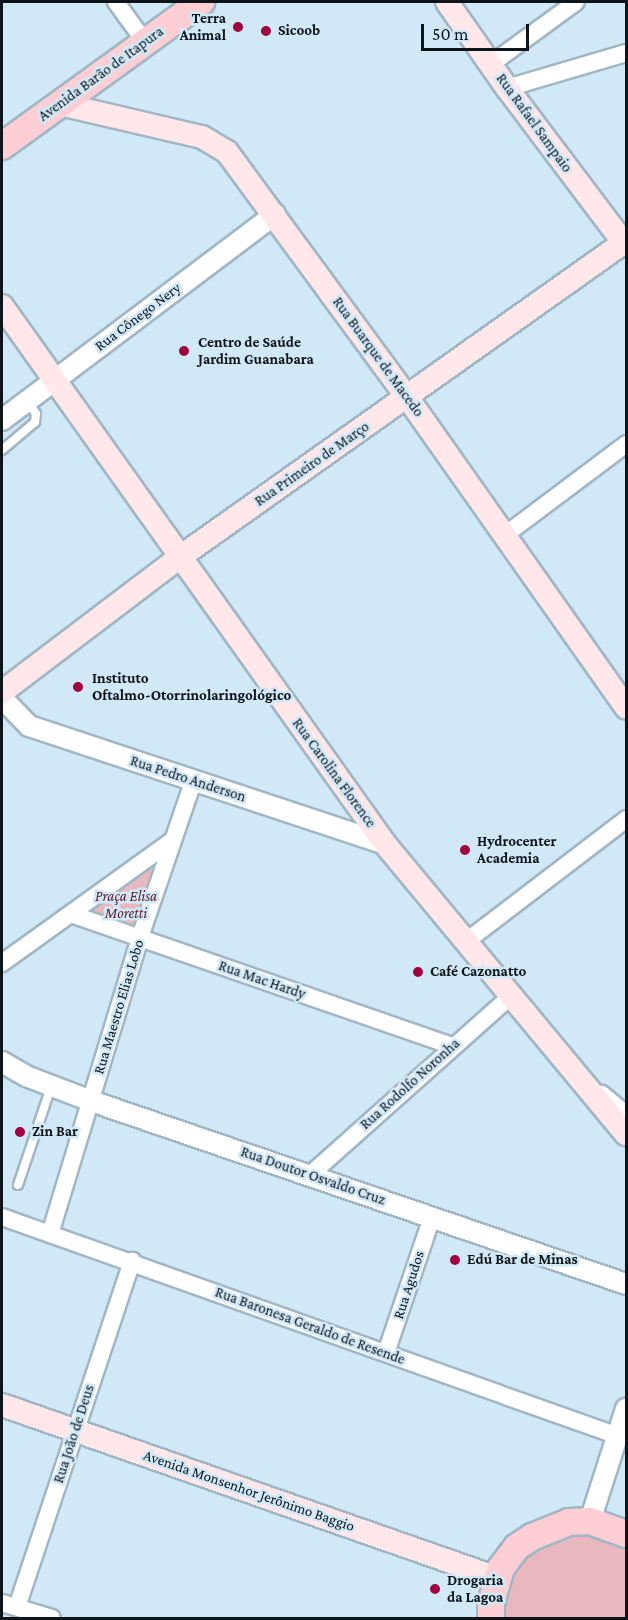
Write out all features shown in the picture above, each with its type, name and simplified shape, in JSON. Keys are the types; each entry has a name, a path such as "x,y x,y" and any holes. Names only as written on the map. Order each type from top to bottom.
{"main road":[{"name":"Avenida Barão de Itapura","path":"2,146 201,2"},
{"name":"Rua Rafael Sampaio","path":"447,2 507,88 625,242"},
{"name":"Rua Buarque de Macedo","path":"60,104 216,143 275,213 627,707"},
{"name":"Rua Primeiro de Março","path":"2,692 180,557 625,242"},
{"name":"Rua Carolina Florence","path":"2,306 385,844 468,940 566,1065 627,1134"},
{"name":"Avenida Monsenhor Jerônimo Baggio","path":"2,1405 497,1578"},
{"path":"491,1618 497,1578 517,1547 532,1536 569,1522 590,1521 627,1533"}],"street":[{"path":"116,2 145,42"},
{"path":"491,64 576,2"},
{"path":"507,88 627,53"},
{"name":"Rua Cônego Nery","path":"2,420 275,213"},
{"path":"505,535 627,444"},
{"name":"Rua Pedro Anderson","path":"2,698 29,726 385,844"},
{"name":"Rua Maestro Elias Lobo","path":"50,1234 140,937 193,782"},
{"path":"468,940 627,819"},
{"path":"2,963 172,841"},
{"name":"Rua Mac Hardy","path":"71,914 452,1046"},
{"name":"Rua Rodolfo Noronha","path":"310,1175 452,1046 512,995"},
{"name":"Rua Doutor Osvaldo Cruz","path":"2,1062 51,1086 91,1101 627,1284"},
{"path":"566,1065 627,1114"},
{"name":"Rua Baronesa Geraldo de Resende","path":"2,1217 618,1436"},
{"name":"Rua Agudos","path":"386,1353 432,1217"},
{"name":"Rua João de Deus","path":"9,1605 75,1430 132,1262"},
{"path":"590,1521 627,1409"},
{"path":"9,1605 52,1618"}],"lane":[{"path":"2,450 35,422 36,414 27,400"},
{"path":"18,1185 51,1086"}],"green space":[{"name":"Praça Elisa Moretti","path":"160,860 137,926 87,911"},
{"path":"587,1534 612,1539 626,1548 626,1618 504,1618 507,1588 519,1565 537,1547 561,1536"}],"place":[{"name":"Terra Animal","path":"238,27"},
{"name":"Sicoob","path":"266,31"},
{"name":"Centro de Saúde Jardim Guanabara","path":"184,351"},
{"name":"Instituto Oftalmo-Otorrinolaringológico","path":"78,687"},
{"name":"Hydrocenter Academia","path":"465,850"},
{"name":"Café Cazonatto","path":"418,972"},
{"name":"Zin Bar","path":"20,1132"},
{"name":"Edú Bar de Minas","path":"455,1260"},
{"name":"Drogaria da Lagoa","path":"435,1589"}]}
